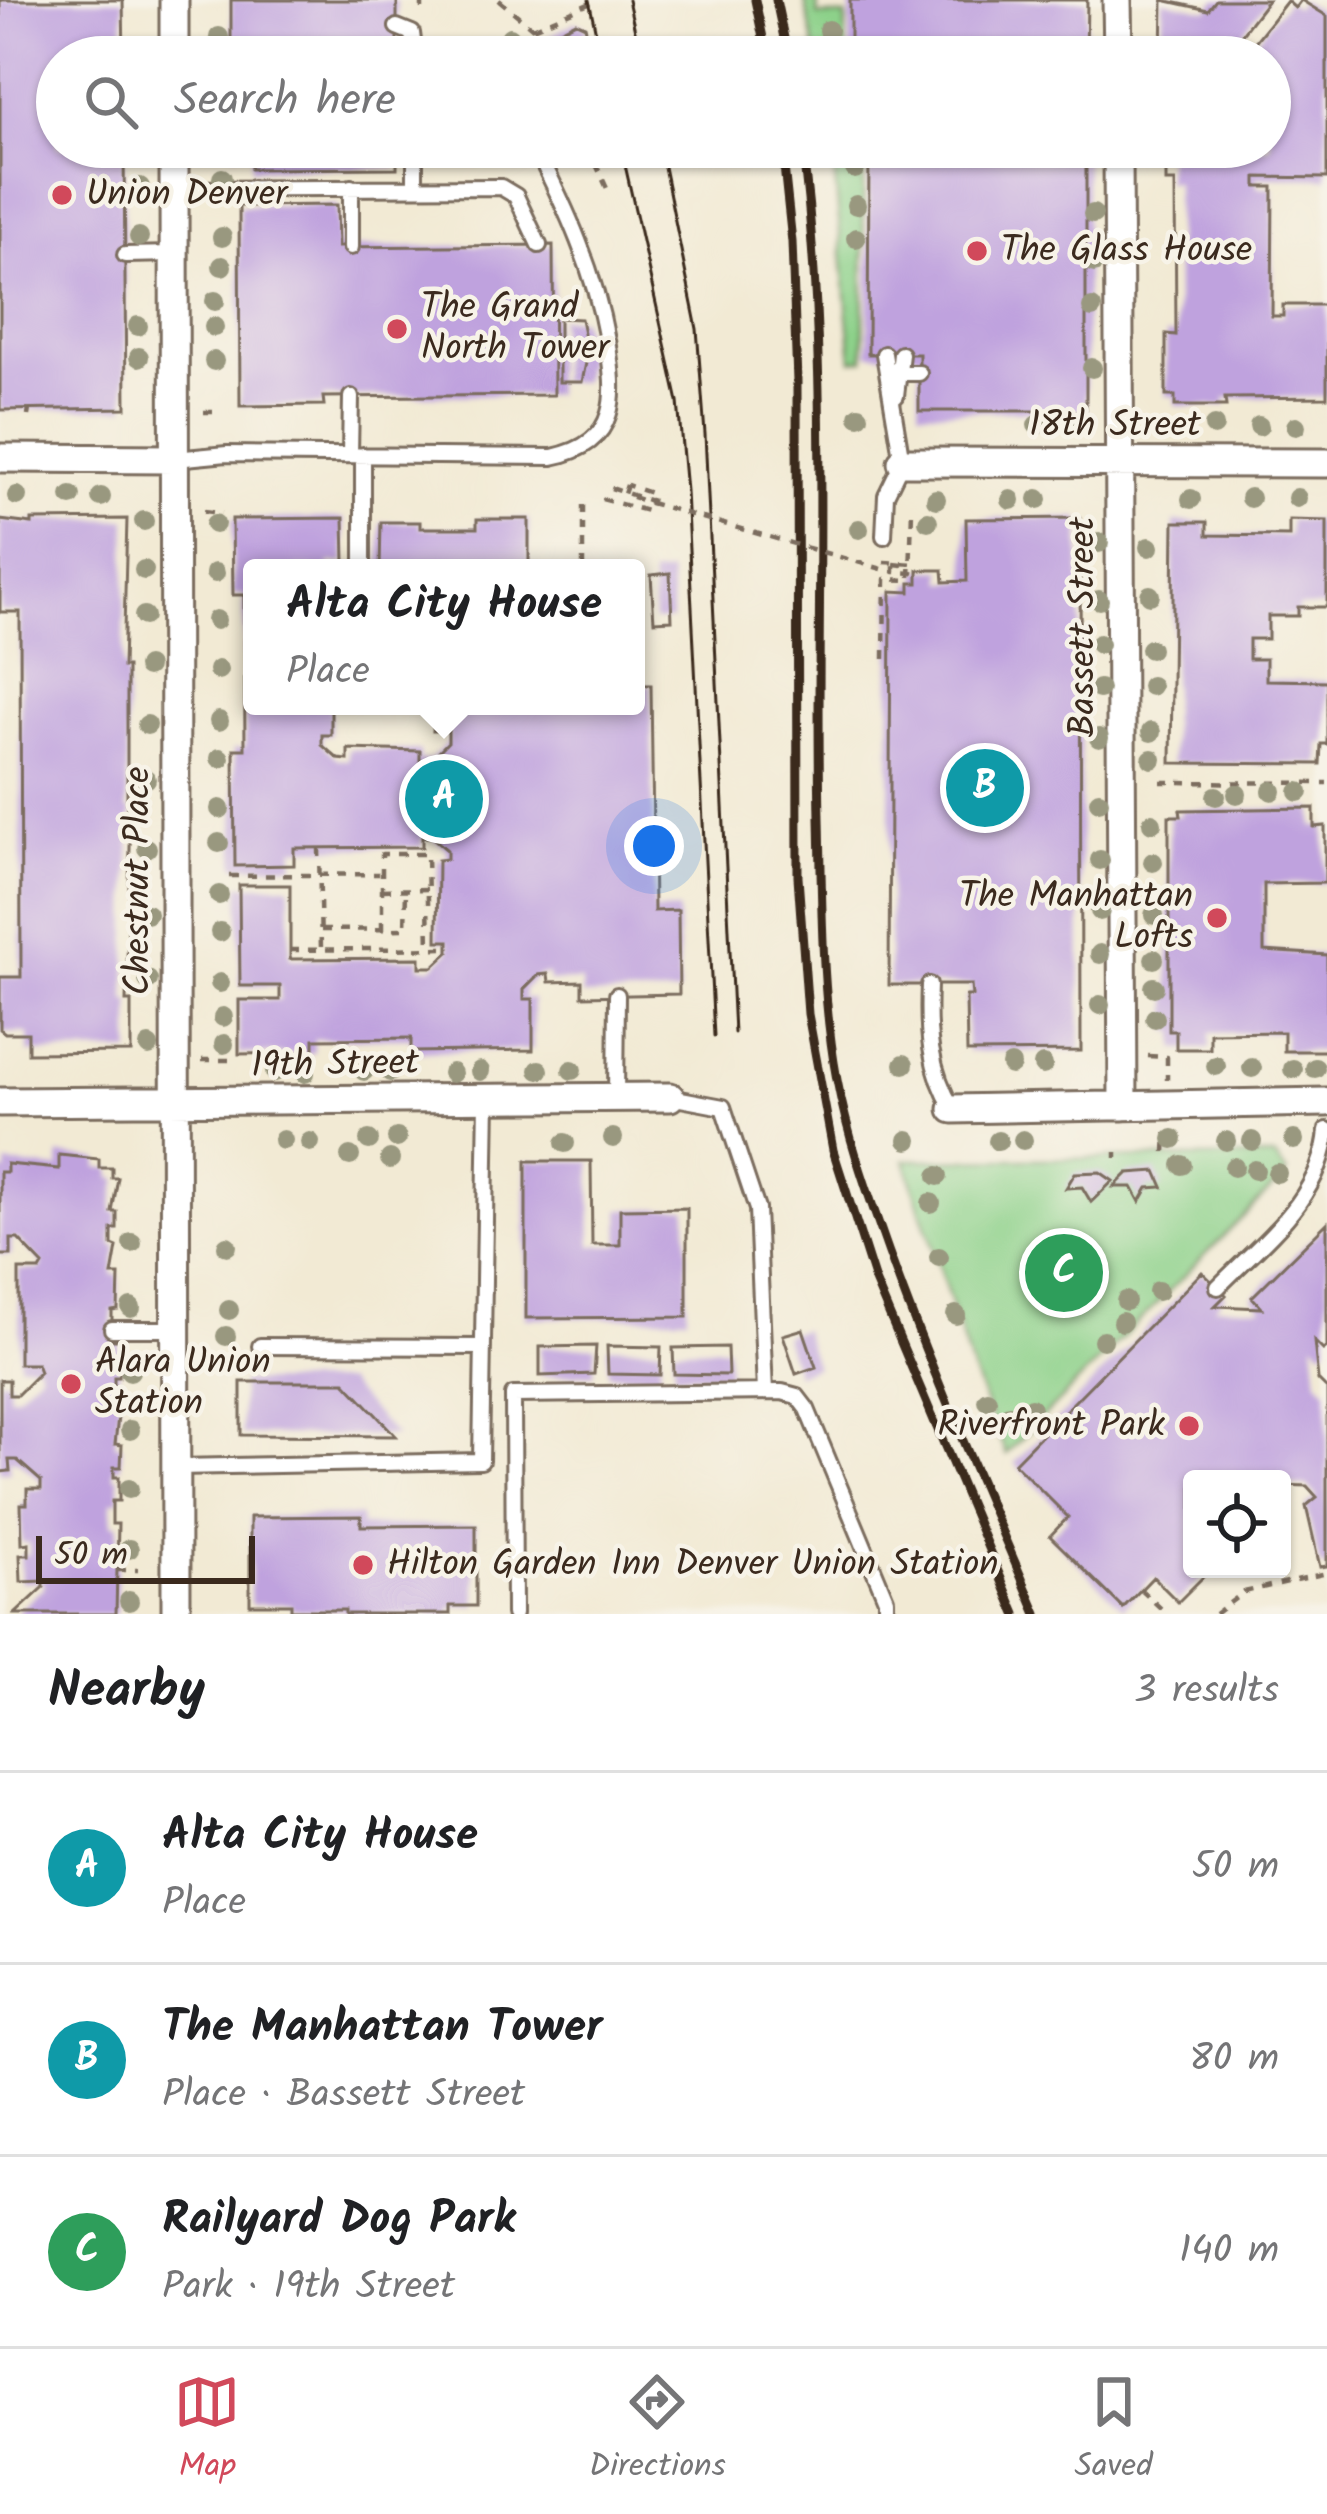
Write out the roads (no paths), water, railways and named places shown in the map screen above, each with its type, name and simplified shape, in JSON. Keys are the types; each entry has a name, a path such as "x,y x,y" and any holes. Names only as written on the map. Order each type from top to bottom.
{"street":[{"path":"174,0 174,36"},
{"path":"1117,0 1118,36"},
{"name":"Chestnut Place","path":"174,168 176,1614"},
{"name":"Bassett Street","path":"1118,168 1123,1106"},
{"path":"0,458 175,459"},
{"name":"18th Street","path":"902,462 1327,463"},
{"name":"19th Street","path":"0,1102 670,1097"},
{"path":"953,1109 1327,1102"}],"lane":[{"path":"397,27 412,36"},
{"path":"415,168 415,187"},
{"path":"175,459 227,454 552,457 576,450 605,423 614,383 598,293 579,236 545,168"},
{"path":"174,189 501,187 516,196 538,245"},
{"path":"351,247 352,188"},
{"path":"125,255 174,254"},
{"path":"884,354 902,462 886,495 884,536"},
{"path":"893,419 901,354"},
{"path":"898,373 919,373"},
{"path":"351,397 363,559"},
{"path":"929,985 927,1025 934,1067 953,1109"},
{"path":"616,1098 617,995"},
{"path":"670,1097 723,1107 758,1208 765,1392"},
{"path":"176,1467 481,1461 488,1099"},
{"path":"1218,1287 1305,1198 1323,1161 1327,1130"},
{"path":"112,1329 175,1329"},
{"path":"260,1346 483,1348"},
{"path":"514,1614 513,1395 765,1392 790,1392 803,1401 886,1599 886,1614"}],"tram line":[{"path":"589,0 597,36"},
{"path":"628,0 636,36"},
{"path":"626,168 678,402 714,1036"},
{"path":"664,168 697,329 734,1033"}],"railway":[{"path":"755,0 763,36"},
{"path":"776,0 784,36"},
{"path":"784,168 797,382 798,877 808,1014 833,1150 875,1281 1016,1614"},
{"path":"804,168 819,398 821,883 825,982 837,1080 889,1253 1037,1614"}],"place":[{"name":"Union Denver","path":"62,195"},
{"name":"The Glass House","path":"977,251"},
{"name":"The Grand North Tower","path":"397,329"},
{"name":"The Manhattan Tower","path":"985,788"},
{"name":"Alta City House","path":"444,799"},
{"name":"The Manhattan Lofts","path":"1217,918"},
{"name":"Railyard Dog Park","path":"1064,1273"},
{"name":"Alara Union Station","path":"71,1384"},
{"name":"Riverfront Park","path":"1189,1426"},
{"name":"Hilton Garden Inn Denver Union Station","path":"363,1565"}]}
